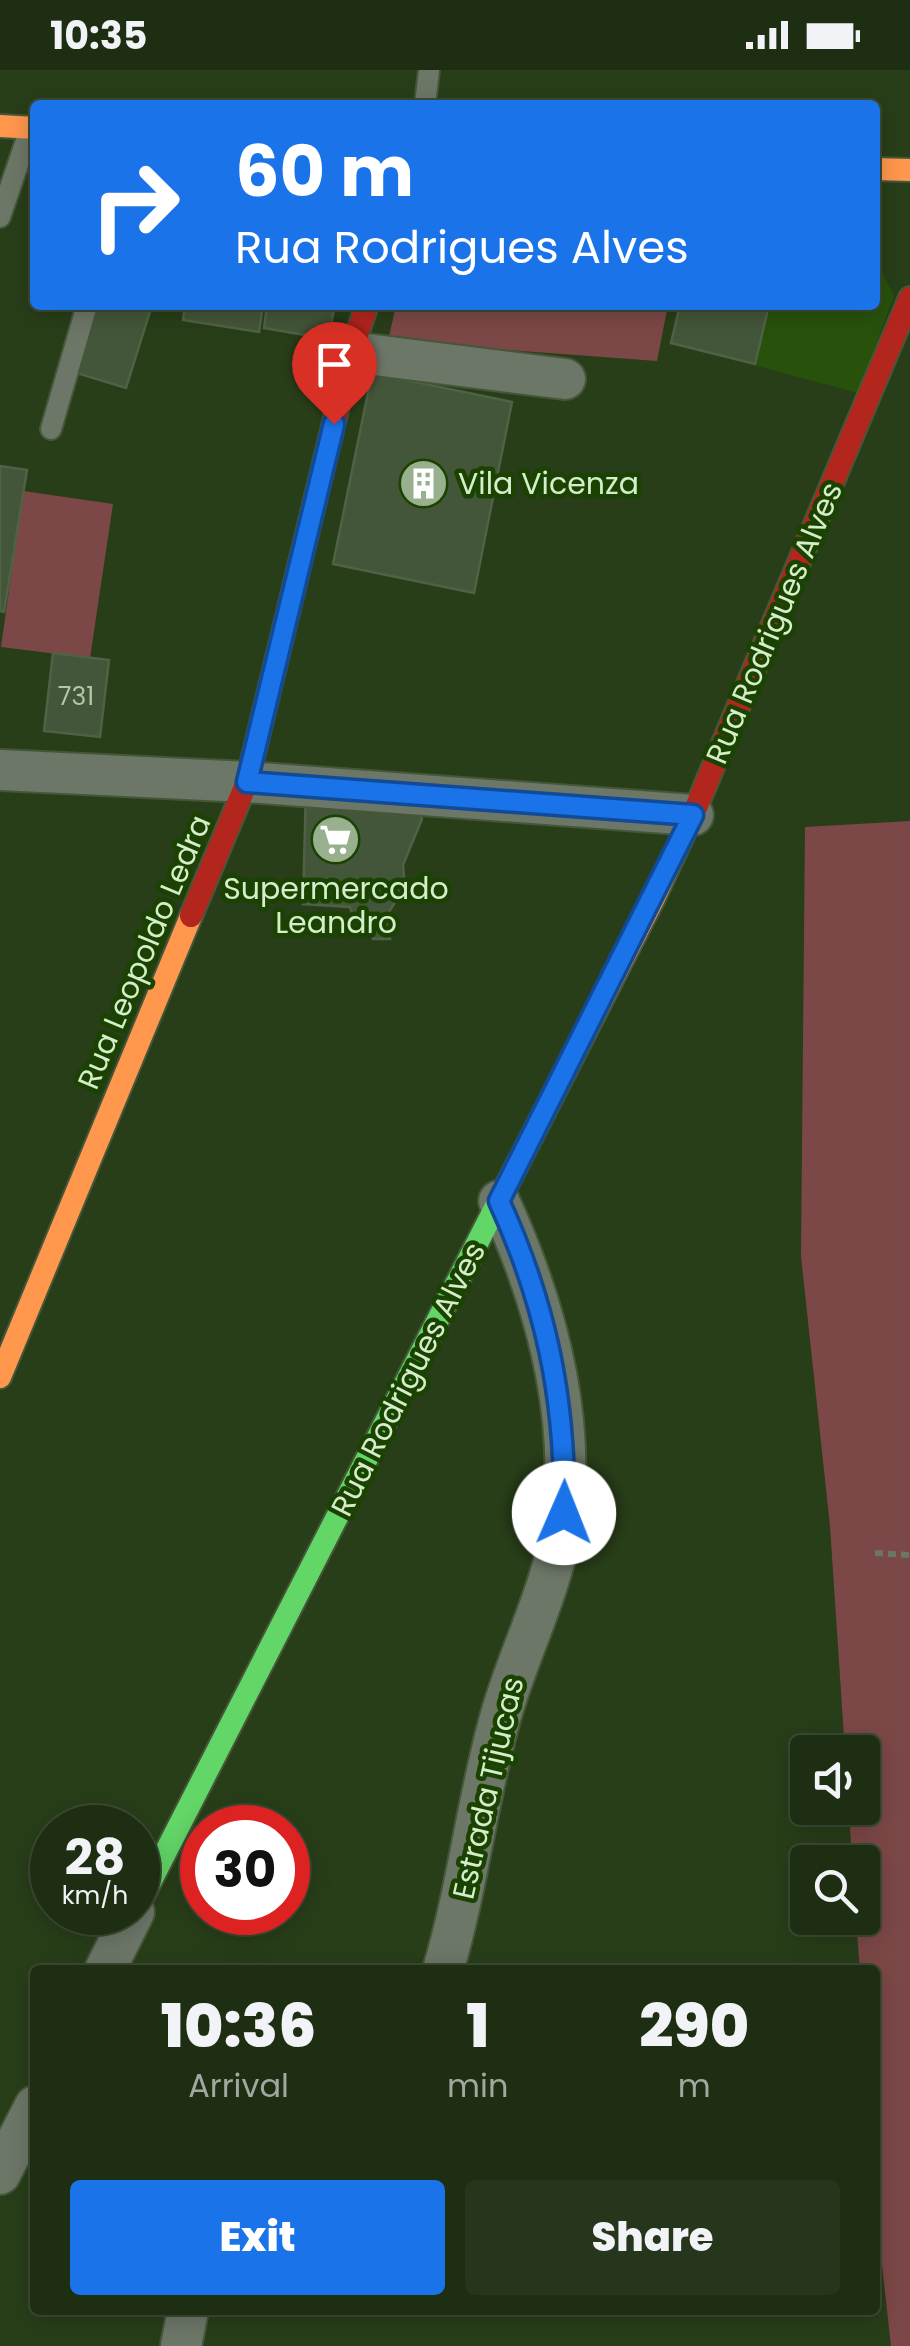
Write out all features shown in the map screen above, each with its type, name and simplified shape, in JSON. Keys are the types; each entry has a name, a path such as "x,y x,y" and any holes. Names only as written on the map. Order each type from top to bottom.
{"street":[{"path":"0,126 30,128"},
{"path":"880,169 910,170"},
{"name":"Rua Rodrigues Alves","path":"160,1862 693,815 910,298"},
{"name":"Rua Leopoldo Ledra","path":"0,1377 21,1308 247,782 351,352 365,310"},
{"path":"351,352 565,380"},
{"path":"0,770 247,782 693,815"},
{"name":"Estrada Tijucas","path":"444,1965 483,1780 500,1717 555,1559 564,1513 565,1457 554,1358 524,1254 499,1201"},
{"name":"Rua Rodrigues Alves","path":"108,1965 123,1935"},
{"path":"0,2174 30,2116"},
{"path":"181,2346 187,2315"}],"lane":[{"path":"426,100 429,70"},
{"path":"0,217 30,134"},
{"path":"51,429 86,310"}],"path":[{"path":"874,1554 910,1556"}],"shaded area":[{"path":"880,269 894,296 858,393 671,343 679,310 880,310"},
{"path":"395,310 667,310 657,361 388,341"},
{"path":"23,491 113,504 90,658 1,647"},
{"path":"910,821 910,2346 891,2346 880,2246 880,1965 860,1965 857,1935 880,1935 880,1845 851,1845 850,1825 880,1825 880,1735 844,1735 830,1526 801,1256 805,827"}],"building":[{"path":"89,310 150,310 126,388 70,371"},
{"path":"184,310 262,310 259,332 183,320"},
{"path":"266,310 334,310 328,339 264,328"},
{"path":"679,310 768,310 755,364 671,343"},
{"name":"Vila Vicenza","path":"372,373 512,402 474,593 333,564"},
{"path":"0,466 27,470 4,612 0,611"},
{"path":"53,653 109,660 100,737 44,731"},
{"path":"306,787 413,802 422,819 403,865 405,886 389,912 390,939 373,939 371,917 353,918 350,907 303,904"}],"traffic: fast":[{"path":"160,1863 513,1173"}],"traffic: slow":[{"path":"0,126 30,128"},
{"path":"880,169 910,170"},
{"path":"513,1173 695,810"},
{"path":"0,1377 191,916"}],"traffic: jam":[{"path":"695,810 910,298"},
{"path":"191,916 247,782 351,352 365,310"}],"place":[{"name":"Vila Vicenza","path":"423,483"},
{"name":"Supermercado Leandro","path":"336,839"}],"route":[{"path":"334,424 247,782 693,815 499,1201 524,1254 554,1358 565,1457 564,1513"}]}
